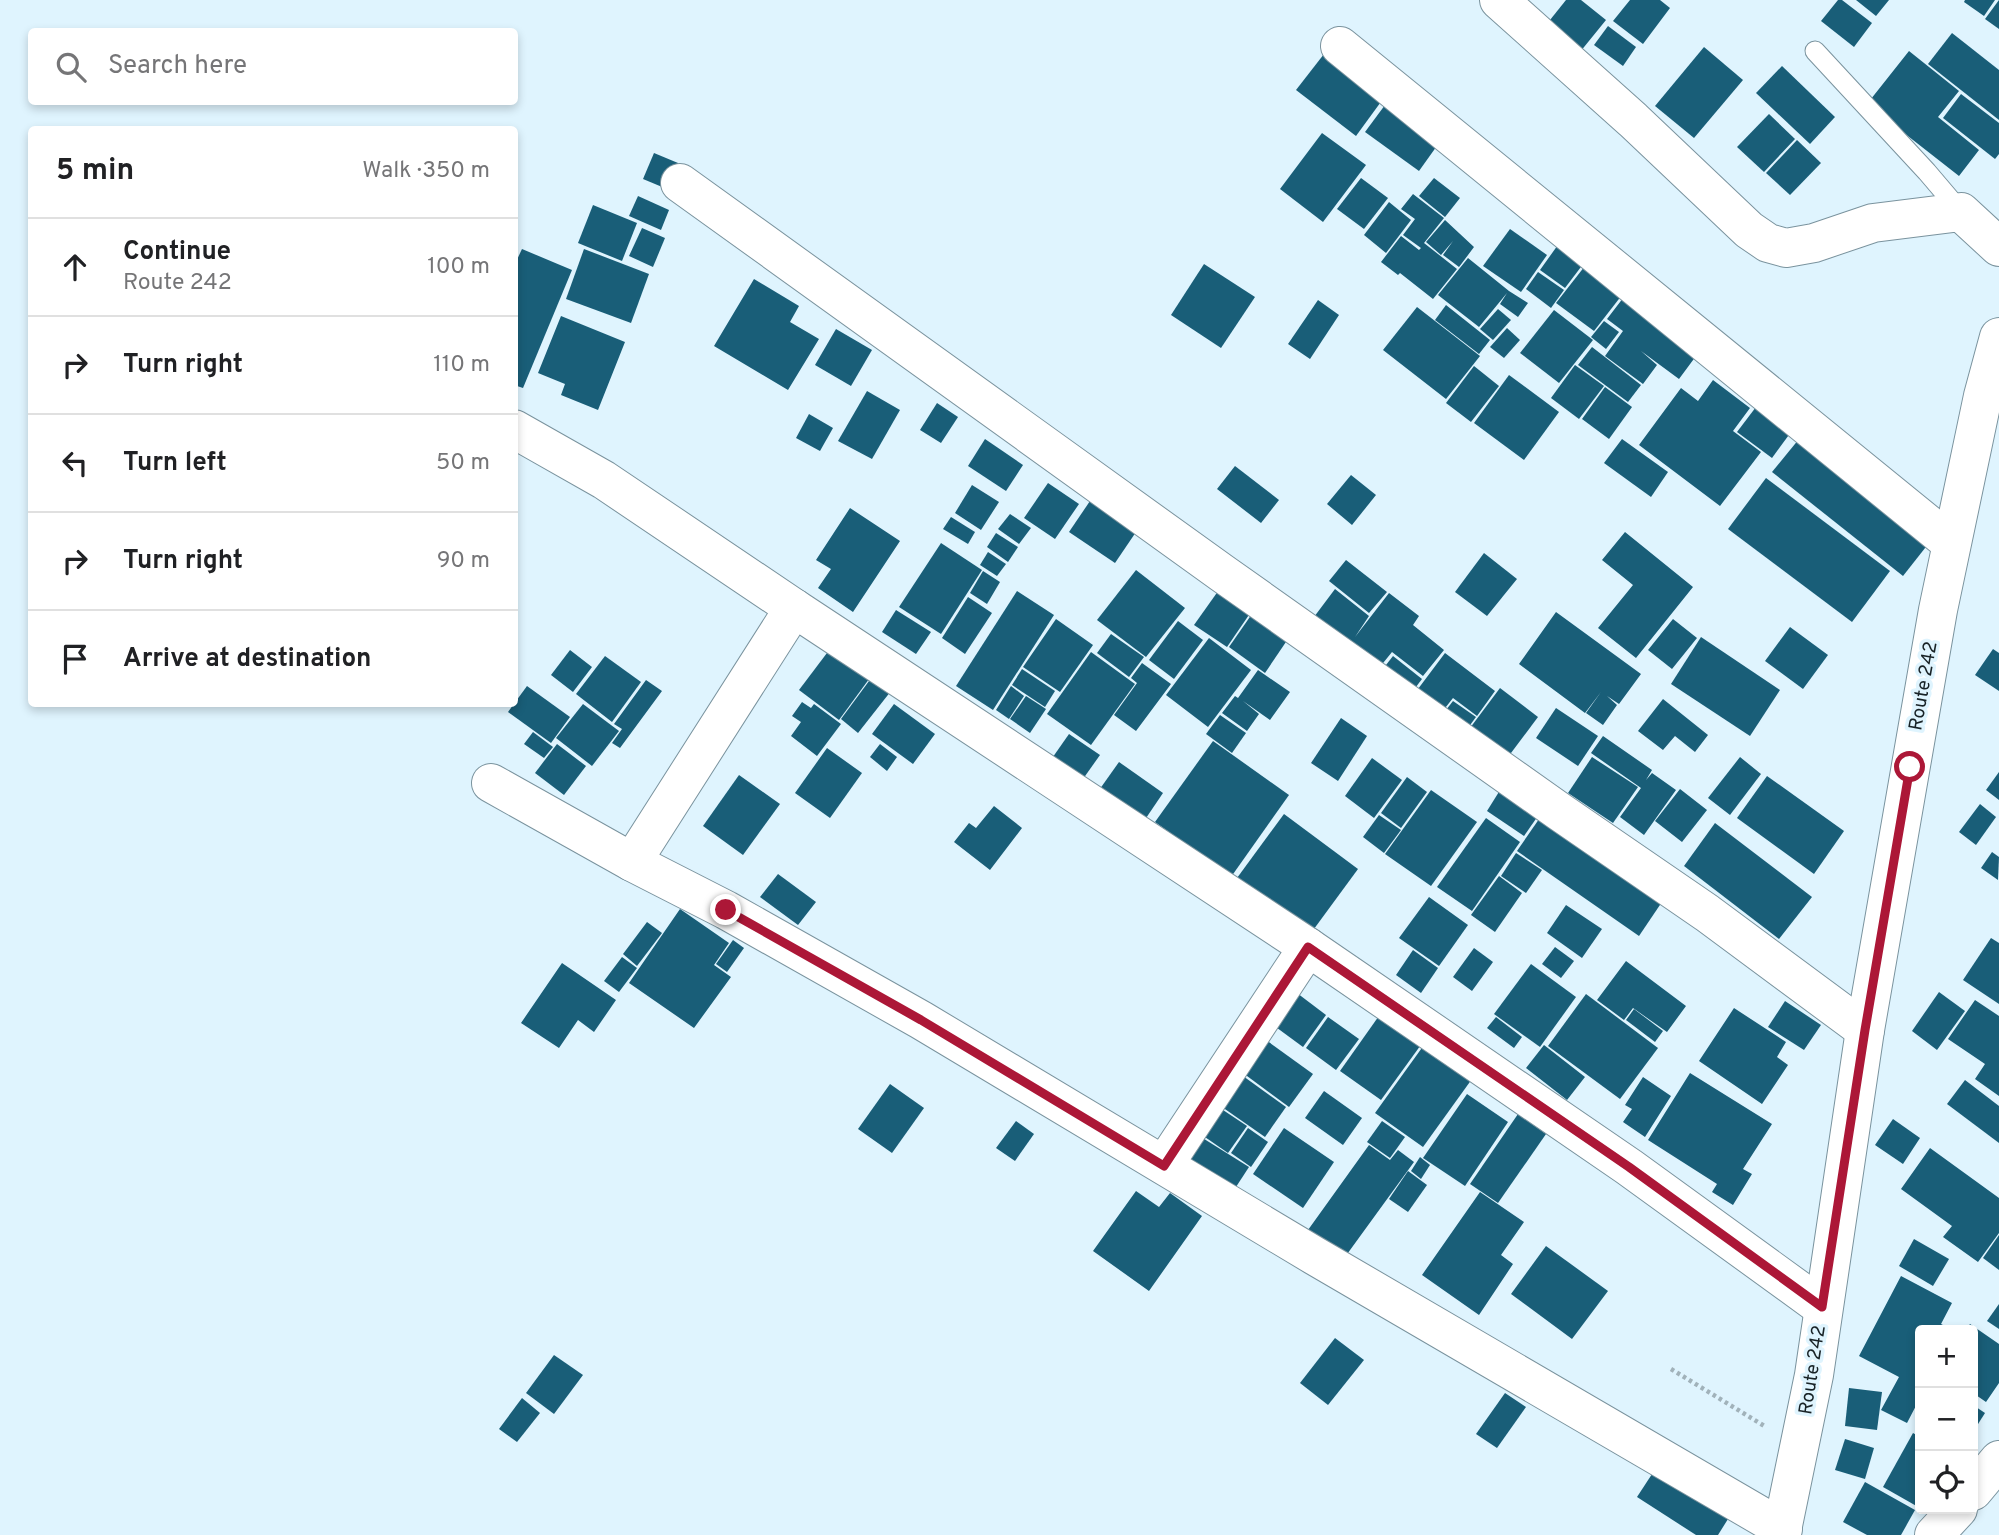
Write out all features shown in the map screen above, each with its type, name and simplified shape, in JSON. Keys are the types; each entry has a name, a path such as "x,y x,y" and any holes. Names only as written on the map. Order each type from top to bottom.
{"street":[{"path":"1499,0 1633,120 1749,230 1768,243 1786,248 1800,246 1873,223 1961,212 1999,247"},
{"path":"1340,46 1951,543"},
{"path":"680,183 1549,805 1707,913 1865,1030"},
{"name":"Route 242","path":"1782,1532 1814,1375 1865,1030 1910,767 1951,543 1999,337"},
{"path":"518,431 604,480 1308,947 1629,1167 1822,1307"},
{"path":"632,862 794,608"},
{"path":"491,783 632,862 726,910 910,1014 1782,1532"},
{"path":"1164,1166 1308,947"},
{"path":"1978,1485 1999,1460"},
{"path":"1934,1535 1953,1514"}],"lane":[{"path":"1815,51 1961,212"}],"path":[{"path":"1671,1369 1800,1448"}],"building":[{"path":"1566,0 1581,0 1606,20 1580,52 1546,25"},
{"path":"1630,0 1660,0 1670,8 1643,44 1613,21"},
{"path":"1838,0 1842,0 1872,23 1854,47 1821,21"},
{"path":"1856,0 1889,0 1876,16"},
{"path":"1995,0 1984,16 1964,2"},
{"path":"1999,0 1999,29 1985,19"},
{"path":"1608,26 1636,47 1623,66 1594,45"},
{"path":"1952,33 1999,70 1999,120 1928,64"},
{"path":"1704,47 1743,80 1694,138 1655,106"},
{"path":"1909,51 1959,91 1938,117 1979,150 1959,176 1867,104"},
{"path":"1324,54 1383,99 1356,136 1296,90"},
{"path":"1782,66 1835,117 1810,144 1756,93"},
{"path":"1961,94 1999,123 1999,154 1995,159 1943,118"},
{"path":"1385,105 1439,143 1419,171 1365,132"},
{"path":"1769,114 1795,139 1764,172 1737,147"},
{"path":"1322,133 1366,165 1323,222 1280,189"},
{"path":"1797,140 1821,163 1790,195 1766,173"},
{"path":"654,153 678,163 667,189 643,179"},
{"path":"1361,178 1388,198 1364,229 1337,209"},
{"path":"1434,178 1460,198 1445,217 1419,196"},
{"path":"1413,194 1444,218 1424,243 1457,269 1433,299 1381,262 1401,236 1419,250 1421,248 1403,235 1415,219 1401,209"},
{"path":"638,196 669,210 661,230 629,216"},
{"path":"1389,202 1411,220 1386,253 1364,235"},
{"path":"593,205 637,223 622,261 578,243"},
{"path":"1445,220 1474,247 1459,267 1443,255 1453,241 1441,255 1426,242"},
{"path":"642,228 665,238 653,267 629,256"},
{"path":"1510,229 1547,255 1521,292 1483,266"},
{"path":"1565,235 1590,255 1565,288 1540,270"},
{"path":"522,249 572,270 523,388 518,386 518,258"},
{"path":"584,249 649,274 631,323 566,299"},
{"path":"1592,257 1629,286 1594,331 1556,303"},
{"path":"1468,258 1528,303 1518,317 1500,304 1507,293 1479,327 1438,295"},
{"path":"1204,264 1255,297 1221,348 1171,315"},
{"path":"1538,272 1564,290 1551,308 1526,289"},
{"path":"754,279 799,306 790,322 819,339 788,390 714,346"},
{"path":"1630,289 1699,352 1679,379 1641,351 1657,365 1643,384 1605,356 1623,331 1607,319"},
{"path":"1318,300 1339,315 1310,359 1288,344"},
{"path":"1446,305 1490,340 1479,354 1435,320"},
{"path":"1417,307 1480,356 1446,399 1383,350"},
{"path":"1498,309 1511,320 1493,340 1480,329"},
{"path":"1554,310 1593,340 1559,383 1520,353"},
{"path":"561,316 625,342 598,410 561,395 565,384 538,373"},
{"path":"1604,321 1619,332 1606,349 1591,337"},
{"path":"1507,328 1520,340 1504,358 1490,347"},
{"path":"836,329 872,350 851,386 815,365"},
{"path":"1592,347 1641,385 1628,402 1578,365"},
{"path":"1575,365 1604,386 1579,419 1551,398"},
{"path":"1474,366 1499,386 1471,422 1446,403"},
{"path":"1509,375 1559,412 1524,460 1474,423"},
{"path":"1713,380 1750,408 1733,431 1761,452 1720,506 1639,445 1681,388 1698,401"},
{"path":"1605,387 1632,407 1609,439 1582,419"},
{"path":"867,391 900,410 872,459 838,441"},
{"path":"937,403 958,417 941,443 920,430"},
{"path":"1759,403 1794,428 1772,458 1737,432"},
{"path":"809,414 833,428 820,451 796,438"},
{"path":"985,439 1023,465 1006,491 968,466"},
{"path":"1622,439 1668,472 1651,497 1604,463"},
{"path":"1799,439 1929,543 1903,576 1772,472"},
{"path":"1235,466 1279,500 1261,523 1217,489"},
{"path":"1351,475 1376,495 1352,525 1327,504"},
{"path":"1766,478 1890,571 1852,622 1728,529"},
{"path":"1048,483 1079,504 1055,539 1024,518"},
{"path":"972,485 999,502 981,530 955,513"},
{"path":"1090,501 1136,532 1115,563 1069,532"},
{"path":"850,508 900,541 853,612 818,588 831,569 816,560"},
{"path":"1010,514 1031,528 1019,544 998,529"},
{"path":"951,517 975,532 968,544 943,529"},
{"path":"1625,532 1693,587 1636,658 1598,628 1633,585 1602,560"},
{"path":"996,533 1018,547 1008,562 987,547"},
{"path":"941,543 982,570 941,634 899,607"},
{"path":"988,552 1006,564 997,576 980,565"},
{"path":"1484,553 1517,579 1487,616 1455,592"},
{"path":"1346,560 1387,592 1369,613 1329,581"},
{"path":"1136,570 1185,608 1146,657 1097,620"},
{"path":"983,571 1000,582 987,604 970,593"},
{"path":"1221,587 1253,609 1227,647 1194,625"},
{"path":"1335,589 1369,616 1355,637 1389,593 1419,616 1413,625 1444,650 1423,676 1392,652 1375,673 1308,625"},
{"path":"1017,591 1054,615 993,710 956,686"},
{"path":"968,597 992,613 965,654 942,638"},
{"path":"896,610 931,632 916,654 882,632"},
{"path":"1254,611 1290,636 1265,673 1229,647"},
{"path":"1556,612 1641,674 1619,704 1607,696 1617,705 1603,725 1586,713 1601,692 1585,713 1519,664"},
{"path":"1056,619 1093,645 1060,692 1023,667"},
{"path":"1673,619 1697,638 1672,669 1648,650"},
{"path":"1178,621 1203,640 1174,679 1149,660"},
{"path":"1790,627 1828,655 1803,689 1765,661"},
{"path":"1111,634 1144,657 1129,677 1097,653"},
{"path":"1701,637 1780,690 1750,736 1671,684"},
{"path":"1209,638 1251,670 1208,727 1166,695"},
{"path":"833,645 872,675 839,720 799,690"},
{"path":"1993,649 1999,653 1999,691 1975,675"},
{"path":"570,650 592,667 573,692 551,675"},
{"path":"1091,652 1135,684 1091,745 1047,714"},
{"path":"1445,653 1495,691 1477,716 1453,698 1438,717 1412,697"},
{"path":"605,656 641,682 612,722 576,694"},
{"path":"1393,656 1422,679 1409,696 1379,674"},
{"path":"1142,663 1171,684 1136,731 1114,715 1137,683 1131,678"},
{"path":"1022,669 1055,691 1045,707 1012,685"},
{"path":"1258,670 1290,692 1270,720 1243,701 1259,714 1247,731 1222,713 1235,696 1238,698"},
{"path":"872,677 891,691 858,733 841,719"},
{"path":"646,680 662,691 620,748 612,743 622,729 614,724"},
{"path":"527,686 570,717 551,743 508,712 512,707 518,707 518,698"},
{"path":"1011,686 1024,696 1009,719 996,710"},
{"path":"1500,688 1538,717 1508,757 1470,728"},
{"path":"1026,696 1046,709 1030,733 1010,719"},
{"path":"1663,699 1708,735 1695,752 1675,736 1663,750 1638,731"},
{"path":"1453,701 1476,717 1462,736 1439,719"},
{"path":"802,702 811,708 814,704 841,724 817,756 791,736 801,722 792,716"},
{"path":"583,704 619,731 592,766 556,738"},
{"path":"894,704 935,734 913,764 872,734"},
{"path":"1556,708 1598,736 1578,766 1536,738"},
{"path":"1220,715 1246,733 1232,753 1206,734"},
{"path":"1341,718 1367,736 1338,781 1311,763"},
{"path":"533,732 553,747 544,758 524,744"},
{"path":"1069,734 1100,755 1078,786 1048,764"},
{"path":"1603,736 1652,770 1646,780 1652,773 1676,790 1644,835 1620,817 1641,788 1591,753"},
{"path":"1213,741 1289,795 1231,877 1155,822"},
{"path":"557,744 586,766 564,795 535,773"},
{"path":"880,744 897,757 887,771 870,757"},
{"path":"827,748 862,773 830,818 795,793"},
{"path":"1592,757 1638,787 1613,823 1568,793"},
{"path":"1740,757 1761,774 1730,815 1708,798"},
{"path":"1372,758 1402,780 1374,818 1345,796"},
{"path":"1119,762 1163,793 1142,824 1097,793"},
{"path":"1999,772 1999,800 1986,790"},
{"path":"739,775 780,804 743,855 703,826"},
{"path":"1767,776 1844,831 1814,874 1737,818"},
{"path":"1407,777 1427,792 1401,828 1381,813"},
{"path":"1502,787 1540,813 1524,836 1487,811"},
{"path":"1680,789 1707,810 1682,842 1655,821"},
{"path":"1431,790 1477,822 1431,886 1385,854"},
{"path":"1980,804 1996,817 1976,845 1959,832"},
{"path":"994,806 1022,828 990,870 954,842 969,823 976,828"},
{"path":"1546,809 1668,893 1639,936 1517,851"},
{"path":"1284,814 1358,869 1311,933 1237,878"},
{"path":"1379,815 1401,830 1384,853 1363,837"},
{"path":"1486,818 1520,842 1472,911 1437,887"},
{"path":"1715,823 1812,897 1779,939 1684,866"},
{"path":"1992,852 1999,857 1998,880 1981,868"},
{"path":"1516,853 1542,870 1526,893 1501,876"},
{"path":"778,874 816,902 798,925 760,897"},
{"path":"1499,876 1522,893 1495,932 1471,915"},
{"path":"1429,897 1468,925 1439,966 1399,938"},
{"path":"1566,905 1602,929 1582,958 1547,933"},
{"path":"680,909 729,943 714,965 731,977 694,1028 629,983"},
{"path":"647,922 662,933 637,966 623,954"},
{"path":"1991,938 1999,943 1999,1004 1963,980"},
{"path":"733,940 744,948 727,972 716,964"},
{"path":"1555,947 1574,961 1561,978 1542,964"},
{"path":"1474,948 1493,962 1472,991 1453,977"},
{"path":"1413,950 1438,968 1421,993 1396,975"},
{"path":"622,957 637,968 619,992 604,981"},
{"path":"1626,961 1686,1006 1667,1032 1633,1008 1624,1020 1597,1000"},
{"path":"562,963 616,1000 594,1032 578,1020 559,1048 521,1023"},
{"path":"1531,964 1576,997 1540,1047 1494,1014"},
{"path":"1293,990 1326,1015 1303,1047 1269,1022"},
{"path":"1939,992 1965,1011 1937,1050 1912,1031"},
{"path":"1586,994 1658,1048 1620,1099 1548,1046"},
{"path":"1975,1000 1999,1016 1999,1096 1975,1079 1985,1064 1948,1039"},
{"path":"1785,1001 1821,1025 1804,1050 1768,1027"},
{"path":"1734,1008 1786,1042 1777,1057 1788,1065 1762,1104 1699,1061"},
{"path":"1634,1009 1663,1031 1655,1042 1626,1020"},
{"path":"1381,1013 1423,1042 1381,1100 1340,1071"},
{"path":"1328,1017 1359,1039 1336,1070 1306,1048"},
{"path":"1496,1017 1522,1037 1514,1048 1487,1028"},
{"path":"1429,1038 1477,1072 1423,1147 1375,1113"},
{"path":"1266,1040 1313,1074 1289,1107 1243,1073"},
{"path":"1544,1045 1585,1077 1567,1100 1526,1068"},
{"path":"1690,1073 1772,1124 1743,1169 1752,1174 1733,1205 1712,1192 1717,1184 1648,1140"},
{"path":"1243,1076 1286,1107 1265,1137 1222,1107"},
{"path":"1643,1077 1671,1096 1645,1137 1623,1122 1632,1109 1625,1105"},
{"path":"1965,1080 1999,1106 1999,1143 1947,1104"},
{"path":"890,1084 924,1108 892,1153 858,1129"},
{"path":"1324,1091 1362,1118 1343,1145 1305,1118"},
{"path":"1467,1094 1508,1122 1465,1186 1423,1158"},
{"path":"1220,1108 1247,1126 1228,1153 1202,1135"},
{"path":"1518,1114 1546,1134 1498,1203 1470,1184"},
{"path":"1893,1119 1920,1138 1903,1164 1875,1145"},
{"path":"1016,1121 1034,1134 1015,1161 996,1148"},
{"path":"1382,1121 1405,1137 1390,1158 1367,1142"},
{"path":"1248,1128 1268,1142 1251,1167 1231,1153"},
{"path":"1284,1128 1334,1162 1303,1208 1253,1174"},
{"path":"1201,1137 1249,1167 1234,1190 1186,1160"},
{"path":"1369,1145 1390,1160 1398,1150 1414,1162 1345,1257 1308,1230"},
{"path":"1930,1148 1999,1198 1999,1233 1978,1262 1943,1237 1952,1226 1901,1189"},
{"path":"1420,1157 1430,1165 1421,1179 1411,1171"},
{"path":"1408,1171 1427,1185 1408,1212 1389,1199"},
{"path":"1136,1191 1159,1207 1170,1193 1202,1216 1149,1291 1093,1251"},
{"path":"1480,1192 1524,1222 1501,1255 1513,1264 1479,1315 1422,1275"},
{"path":"1999,1235 1999,1270 1983,1258"},
{"path":"1914,1239 1949,1259 1933,1286 1899,1266"},
{"path":"1546,1246 1608,1291 1572,1339 1511,1294"},
{"path":"1901,1276 1952,1303 1941,1324 1943,1325 1915,1325 1915,1408 1907,1423 1881,1410 1899,1377 1859,1356"},
{"path":"1999,1304 1999,1329 1987,1321"},
{"path":"1978,1330 1999,1344 1999,1383 1986,1402 1978,1396"},
{"path":"1335,1338 1364,1360 1328,1405 1300,1383"},
{"path":"554,1355 583,1375 554,1414 526,1393"},
{"path":"1849,1388 1882,1392 1877,1430 1845,1426"},
{"path":"1505,1393 1526,1407 1497,1448 1476,1434"},
{"path":"522,1398 540,1413 517,1442 499,1429"},
{"path":"1978,1408 1985,1413 1978,1424"},
{"path":"1913,1433 1915,1434 1915,1505 1883,1487"},
{"path":"1845,1439 1874,1448 1865,1479 1835,1470"},
{"path":"1654,1471 1728,1519 1718,1535 1696,1535 1637,1497"},
{"path":"1865,1482 1915,1510 1901,1535 1867,1535 1843,1522"}],"route":[{"path":"726,910 921,1020 1164,1166 1308,947 1629,1167 1822,1307 1865,1030 1910,767"}]}
